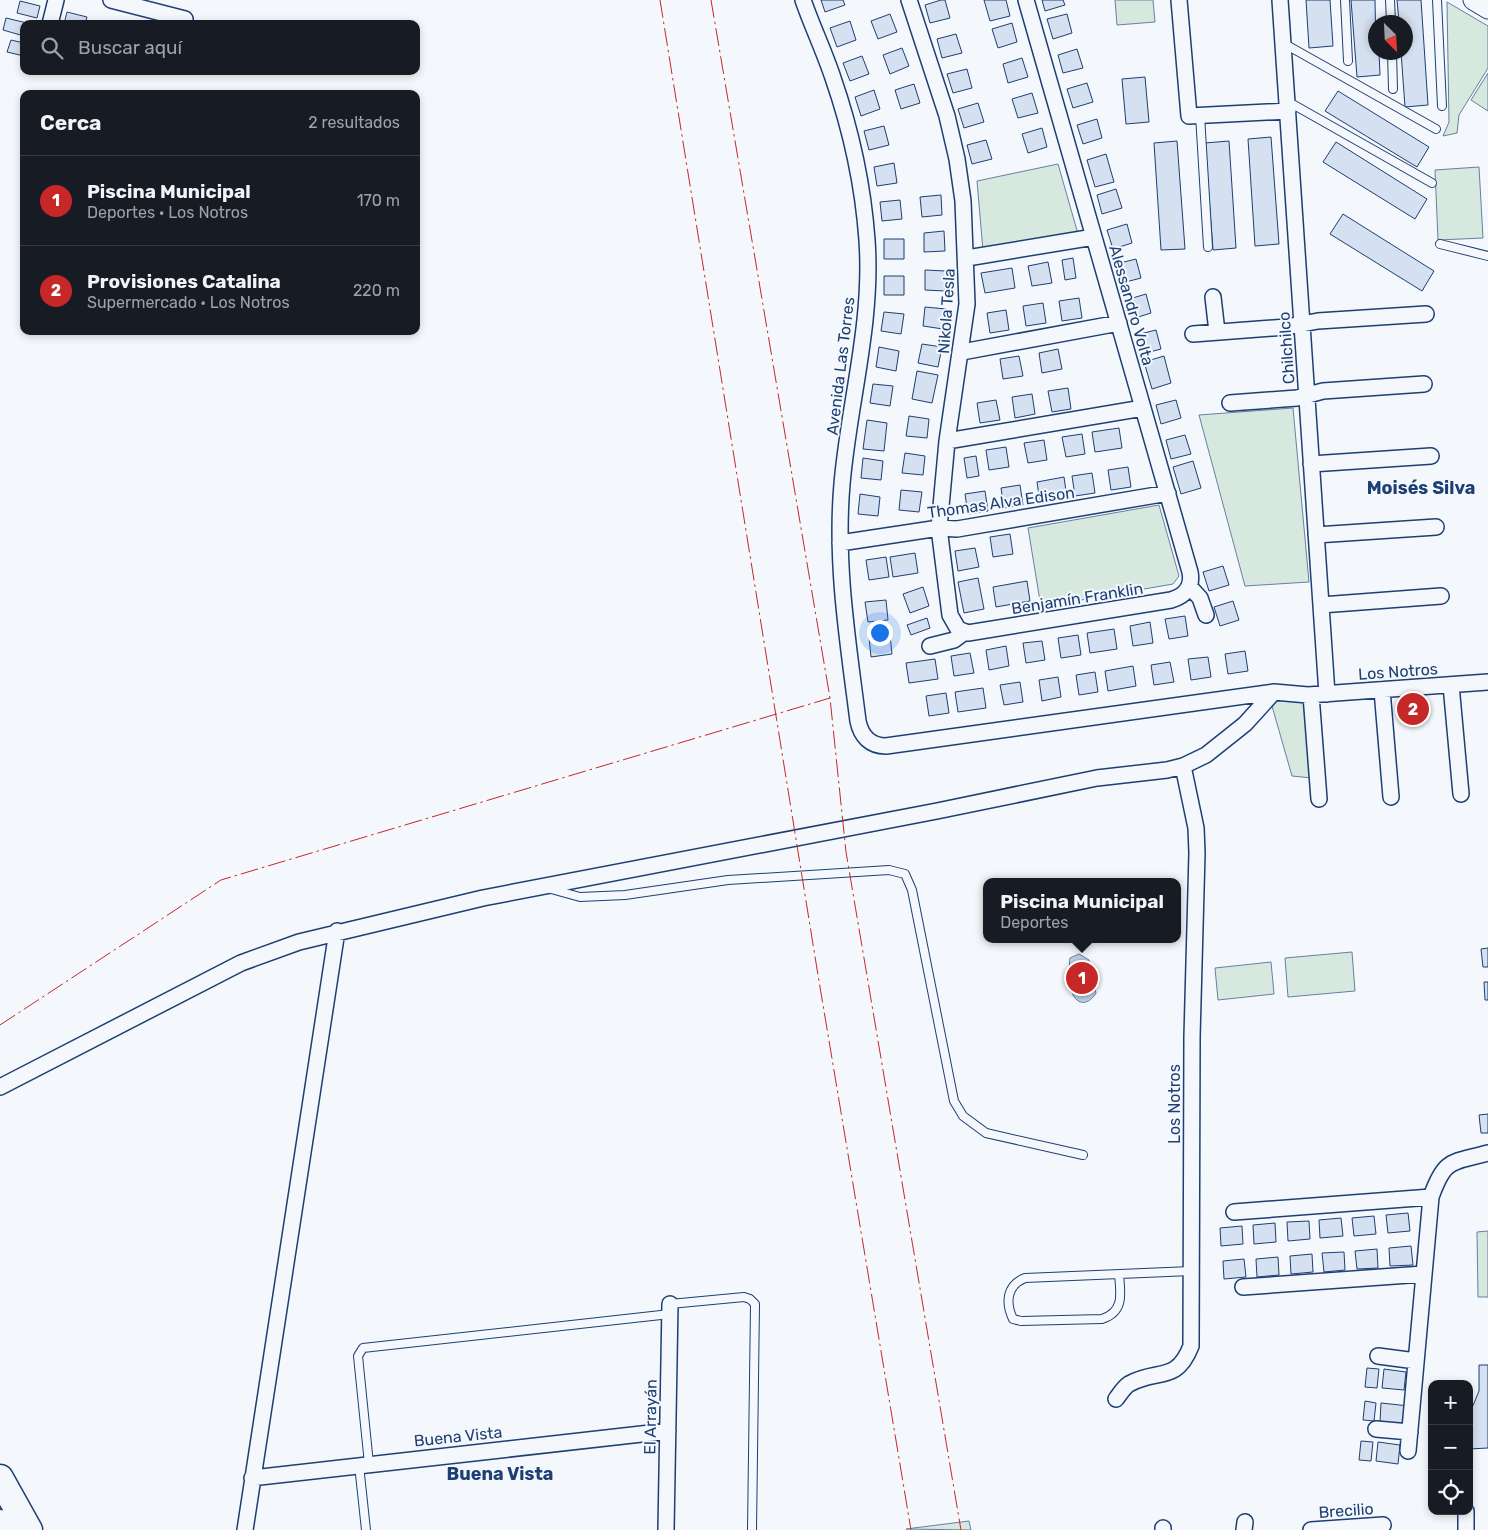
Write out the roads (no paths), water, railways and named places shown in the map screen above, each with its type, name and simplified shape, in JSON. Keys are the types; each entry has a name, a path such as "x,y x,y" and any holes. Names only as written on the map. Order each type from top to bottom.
{"highway":[{"path":"0,1478 29,1530"},
{"path":"0,1523 4,1530"}],"street":[{"path":"51,20 56,0"},
{"path":"110,0 184,19"},
{"name":"Avenida Las Torres","path":"803,0 832,76 849,133 861,190 867,242 866,317 861,364 842,482 840,543 843,600 858,721 862,733 868,741"},
{"name":"Nikola Tesla","path":"909,0 952,138 961,186 967,258 967,304 962,352 947,441 939,528 950,615 961,630"},
{"name":"Alessandro Volta","path":"1026,0 1190,572 1189,586 1200,598 1206,615"},
{"path":"1179,0 1189,116 1287,106"},
{"name":"Chilchilco","path":"1280,0 1327,694"},
{"path":"1473,0 1488,9"},
{"path":"967,258 1094,237"},
{"path":"1213,297 1217,332"},
{"path":"1193,334 1302,324 1318,320 1426,314"},
{"path":"962,352 1119,323"},
{"path":"1230,404 1297,398 1323,391 1424,384"},
{"path":"947,441 1143,408"},
{"path":"1311,464 1432,456"},
{"name":"Thomas Alva Edison","path":"840,543 939,528 956,529 1168,493"},
{"path":"1316,535 1436,527"},
{"name":"Benjamín Franklin","path":"930,646 954,640 961,630 1171,600 1184,594 1189,586"},
{"path":"1321,605 1441,596"},
{"name":"Los Notros","path":"868,741 886,746 1274,692 1311,695 1488,682"},
{"path":"1451,685 1461,794"},
{"path":"1382,690 1391,797"},
{"path":"0,1087 241,964 272,951 337,931 544,887 1097,778 1182,766 1206,755 1245,724 1274,692"},
{"path":"1311,695 1319,799"},
{"name":"Los Notros","path":"1116,1399 1128,1385 1172,1372 1180,1367 1186,1359 1191,1346 1192,1037 1197,854 1196,828 1182,766"},
{"path":"245,1530 337,931"},
{"path":"1408,1451 1423,1274 1432,1198 1439,1174 1445,1167 1454,1162 1488,1153"},
{"path":"1234,1212 1432,1198"},
{"path":"1243,1287 1423,1274"},
{"name":"El Arrayán","path":"666,1530 670,1309"},
{"path":"1378,1356 1416,1361"},
{"path":"1376,1429 1410,1432"},
{"name":"Buena Vista","path":"252,1478 668,1431"},
{"path":"1466,1515 1466,1530"},
{"name":"Brecilio","path":"1311,1530 1383,1523"}],"lane":[{"path":"1345,0 1348,60"},
{"path":"1390,0 1391,15"},
{"path":"1437,0 1442,106"},
{"path":"1283,44 1436,129"},
{"path":"1392,60 1392,89"},
{"path":"1287,106 1432,183"},
{"path":"1200,115 1208,247"},
{"path":"1440,244 1448,248 1488,256"},
{"path":"544,887 580,897 626,895 728,880 889,870 905,874 912,890 954,1101 963,1116 986,1133 1083,1155"},
{"path":"1119,1274 1122,1296 1120,1305 1109,1317 1102,1319 1022,1321 1013,1319 1010,1312 1008,1297 1012,1287 1016,1282 1025,1278 1119,1274 1191,1271"},
{"path":"366,1530 358,1356 363,1348 670,1309 744,1297 750,1299 755,1304 752,1530"}],"water":[{"path":"1079,954 1089,960 1090,974 1096,993 1085,1002 1079,1001 1073,995 1071,982 1070,958"}],"place":[{"name":"Provisiones Catalina","path":"1413,709"},
{"name":"Piscina Municipal","path":"1082,978"}],"district":[{"name":"Moisés Silva","path":"1421,488"},
{"name":"Buena Vista","path":"500,1474"}]}
